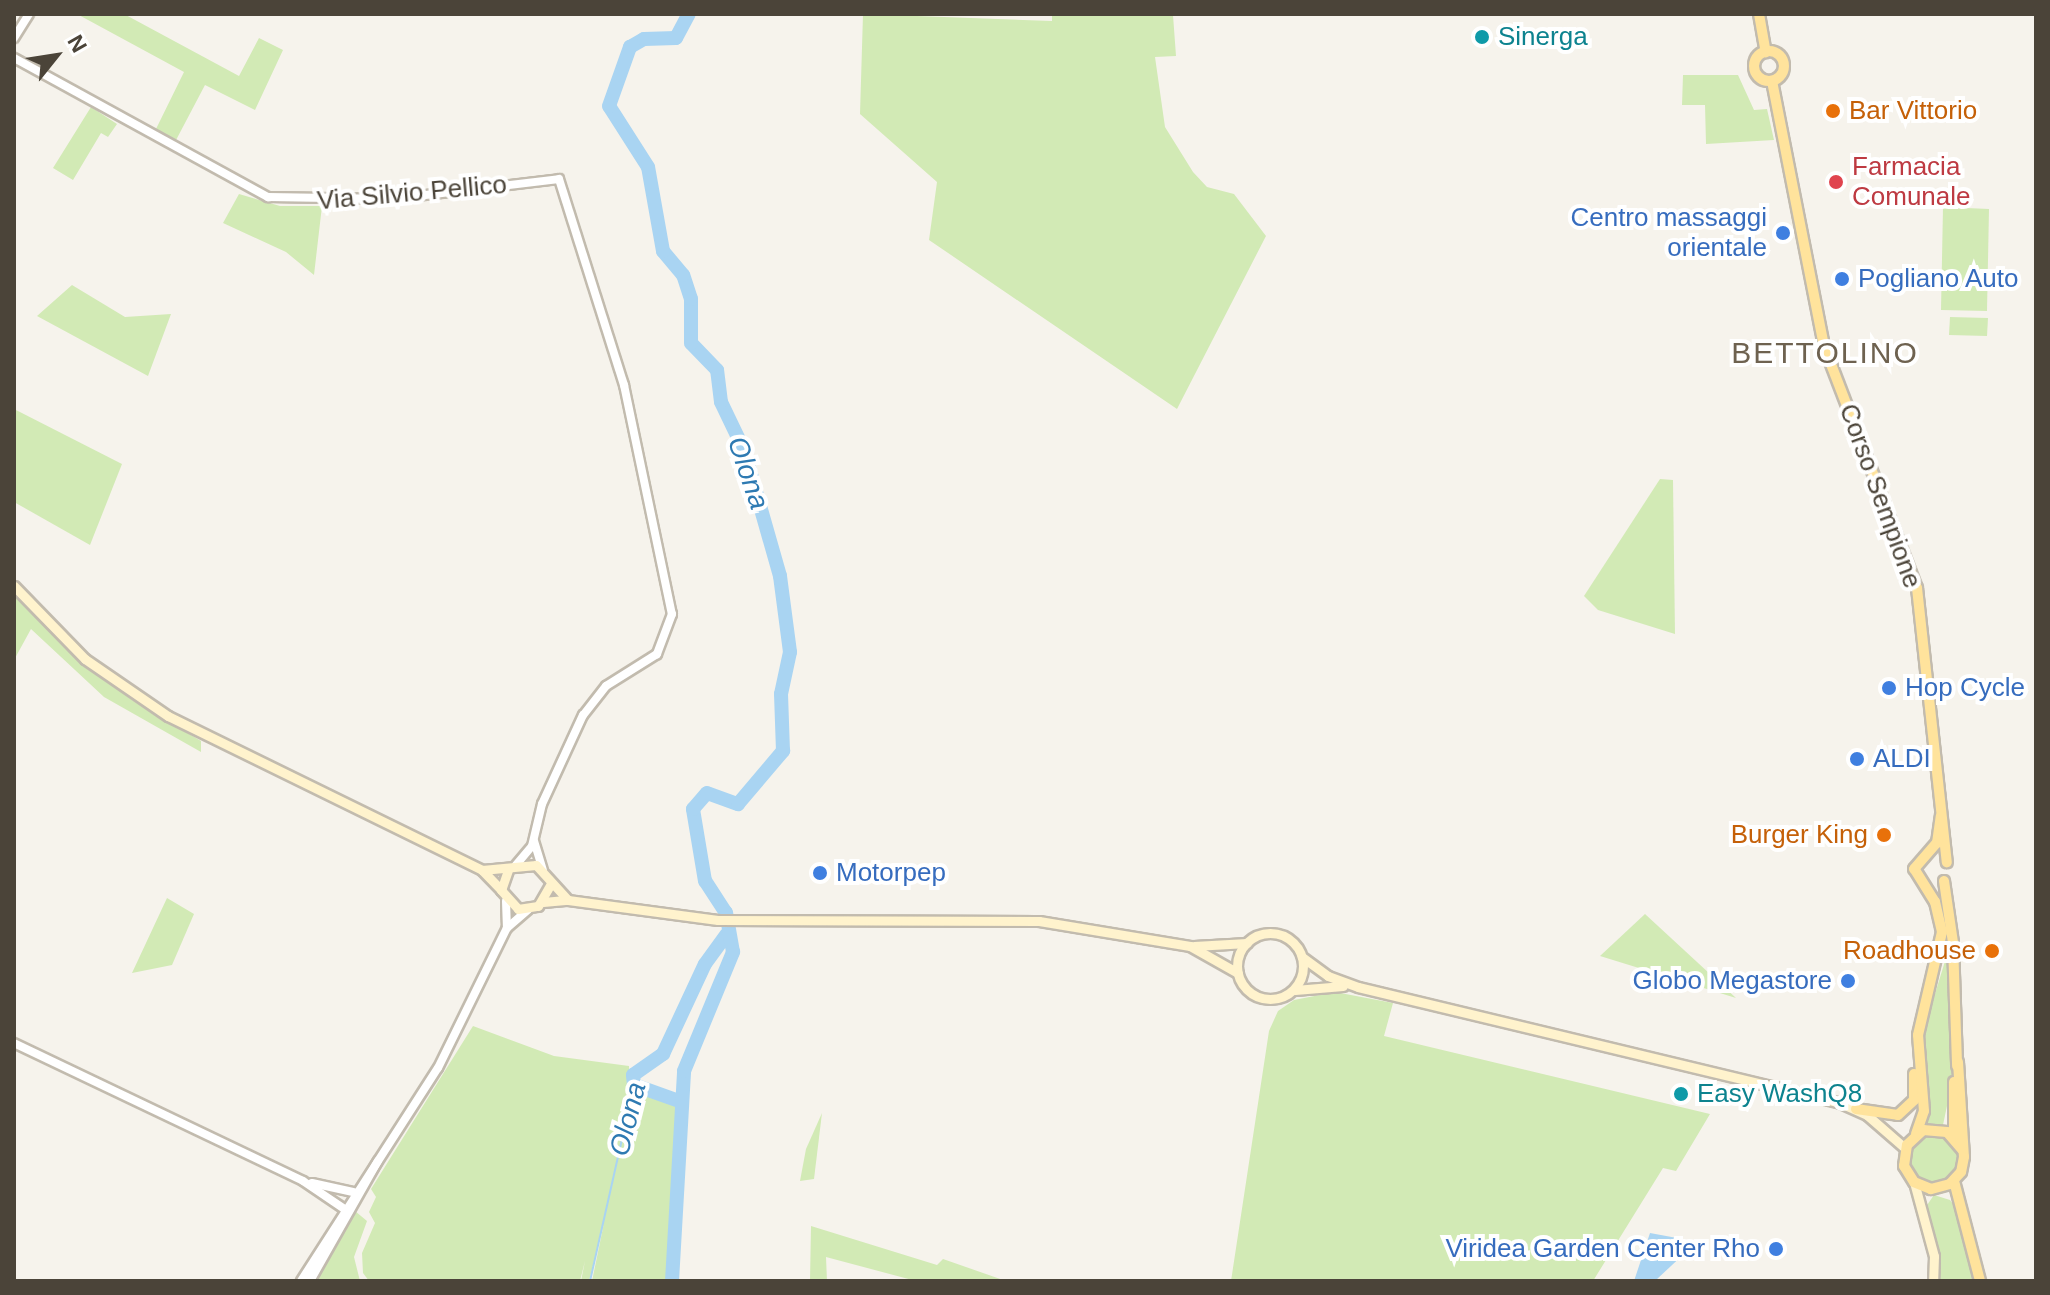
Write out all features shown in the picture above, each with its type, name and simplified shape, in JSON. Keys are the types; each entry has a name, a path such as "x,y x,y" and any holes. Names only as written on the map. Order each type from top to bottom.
{"main road":[{"path":"1759,14 1766,52"},
{"path":"1766,52 1778,54 1784,65 1772,81 1755,70 1756,58 1766,52"},
{"name":"Corso Sempione","path":"1772,81 1824,346 1917,588 1940,774 1947,862"},
{"path":"14,586 85,659 168,716 482,870 501,890 506,901 528,910 543,902 568,900 718,920 1039,921 1190,946 1247,943 1276,933 1295,944 1302,957 1328,976 1358,987 1891,1117 1907,1109 1916,1091 1912,1053 1942,932 1935,902 1922,884 1915,863 1929,852 1947,862 1944,881 1962,1149 1954,1181 1980,1281"},
{"name":"Corso Sempione","path":"1929,852 1940,835 1940,774"},
{"path":"482,870 512,867 544,870 550,885 568,900"},
{"path":"501,890 512,867"},
{"path":"1922,884 1944,881"},
{"path":"543,902 550,885"},
{"path":"1238,973 1247,943"},
{"path":"1190,946 1238,973 1257,996 1272,999 1320,984 1358,987"},
{"path":"1291,992 1301,978 1302,957"},
{"path":"1917,1041 1924,1111 1905,1148 1904,1166 1914,1182 1934,1256 1933,1281"},
{"path":"1958,1062 1950,1105 1954,1137 1962,1149"},
{"path":"1856,1109 1885,1128 1905,1148"},
{"path":"1885,1128 1914,1135 1935,1128 1954,1137"},
{"path":"1921,1212 1936,1188 1954,1181"},
{"path":"1914,1182 1936,1188 1959,1203"}],"street":[{"path":"14,38 29,14"},
{"name":"Via Silvio Pellico","path":"14,58 268,197 392,199 559,179 624,385 672,614 657,654 606,686 583,715 542,804 534,841"},
{"path":"512,867 534,841"},
{"path":"534,841 544,870"},
{"path":"506,901 507,928"},
{"path":"309,1281 445,1056 507,928 528,910"},
{"path":"14,1043 303,1181 343,1208"},
{"path":"309,1281 349,1194 379,1161"},
{"path":"303,1181 349,1194"},
{"path":"301,1281 349,1194"}],"green space":[{"path":"77,14 124,14 239,76 259,38 283,50 255,110 205,85 175,142 155,131 184,72"},
{"path":"863,14 1052,21 1052,14 1173,15 1176,56 1155,57 1165,127 1193,172 1207,187 1234,194 1266,236 1177,409 929,240 937,182 860,114"},
{"path":"1683,75 1738,75 1754,110 1767,109 1774,140 1706,144 1705,105 1682,105"},
{"path":"91,107 117,124 108,137 101,133 73,180 53,168"},
{"path":"239,194 280,206 322,206 314,275 286,252 223,223"},
{"path":"1943,207 1989,209 1987,311 1941,310"},
{"path":"72,285 125,317 171,314 148,376 37,316"},
{"path":"1950,317 1988,318 1987,336 1949,335"},
{"path":"14,409 122,464 90,545 14,502"},
{"path":"1660,479 1673,480 1675,634 1598,610 1584,596"},
{"path":"14,594 70,652 132,700 201,741 201,752 104,697 31,629 14,660"},
{"path":"167,898 194,914 172,965 132,973"},
{"path":"1645,914 1736,998 1600,956"},
{"path":"1950,945 1952,1082 1943,1125 1926,1123 1922,1036"},
{"path":"1335,992 1393,1003 1384,1036 1710,1114 1676,1171 1663,1168 1593,1281 1231,1281 1269,1031 1278,1011 1294,1000"},
{"path":"473,1026 554,1056 629,1066 629,1085 677,1103 666,1281 592,1281 604,1223 589,1281 581,1281 585,1261 580,1281 369,1281 363,1273 362,1253 375,1223 369,1212 376,1197 371,1189"},
{"path":"822,1113 814,1179 800,1181 806,1149"},
{"path":"1934,1134 1952,1141 1959,1159 1952,1177 1934,1184 1916,1177 1909,1159 1916,1141"},
{"path":"1934,1195 1950,1200 1959,1212 1974,1281 1939,1281 1939,1252 1925,1208"},
{"path":"355,1211 367,1221 354,1257 360,1281 316,1281"},
{"path":"811,1226 937,1265 943,1259 1006,1281 916,1281 826,1257 827,1281 810,1281"}],"water":[{"path":"1650,1233 1677,1238 1686,1252 1656,1280 1634,1281"}],"waterway":[{"name":"Olona","path":"672,1281 684,1071 733,952 726,913 705,881 693,809 707,793 738,804 783,751 781,694 790,652 780,576 744,450 721,402 717,370 691,343 691,299 683,275 663,251 648,167 609,106 630,47 644,39 676,38 689,14"},
{"name":"Olona","path":"679,1101 634,1085 633,1075 663,1054 705,964 727,934"},
{"name":"Olona","path":"590,1281 634,1085"}],"place":[{"name":"Sinerga","path":"1482,37"},
{"name":"Bar Vittorio","path":"1833,111"},
{"name":"Farmacia Comunale","path":"1836,182"},
{"name":"Centro massaggi orientale","path":"1783,233"},
{"name":"Pogliano Auto","path":"1842,279"},
{"name":"Hop Cycle","path":"1889,688"},
{"name":"ALDI","path":"1857,759"},
{"name":"Burger King","path":"1884,835"},
{"name":"Motorpep","path":"820,873"},
{"name":"Roadhouse","path":"1992,951"},
{"name":"Globo Megastore","path":"1848,981"},
{"name":"Easy WashQ8","path":"1681,1094"},
{"name":"Viridea Garden Center Rho","path":"1776,1249"}],"district":[{"name":"BETTOLINO","path":"1825,353"}]}
